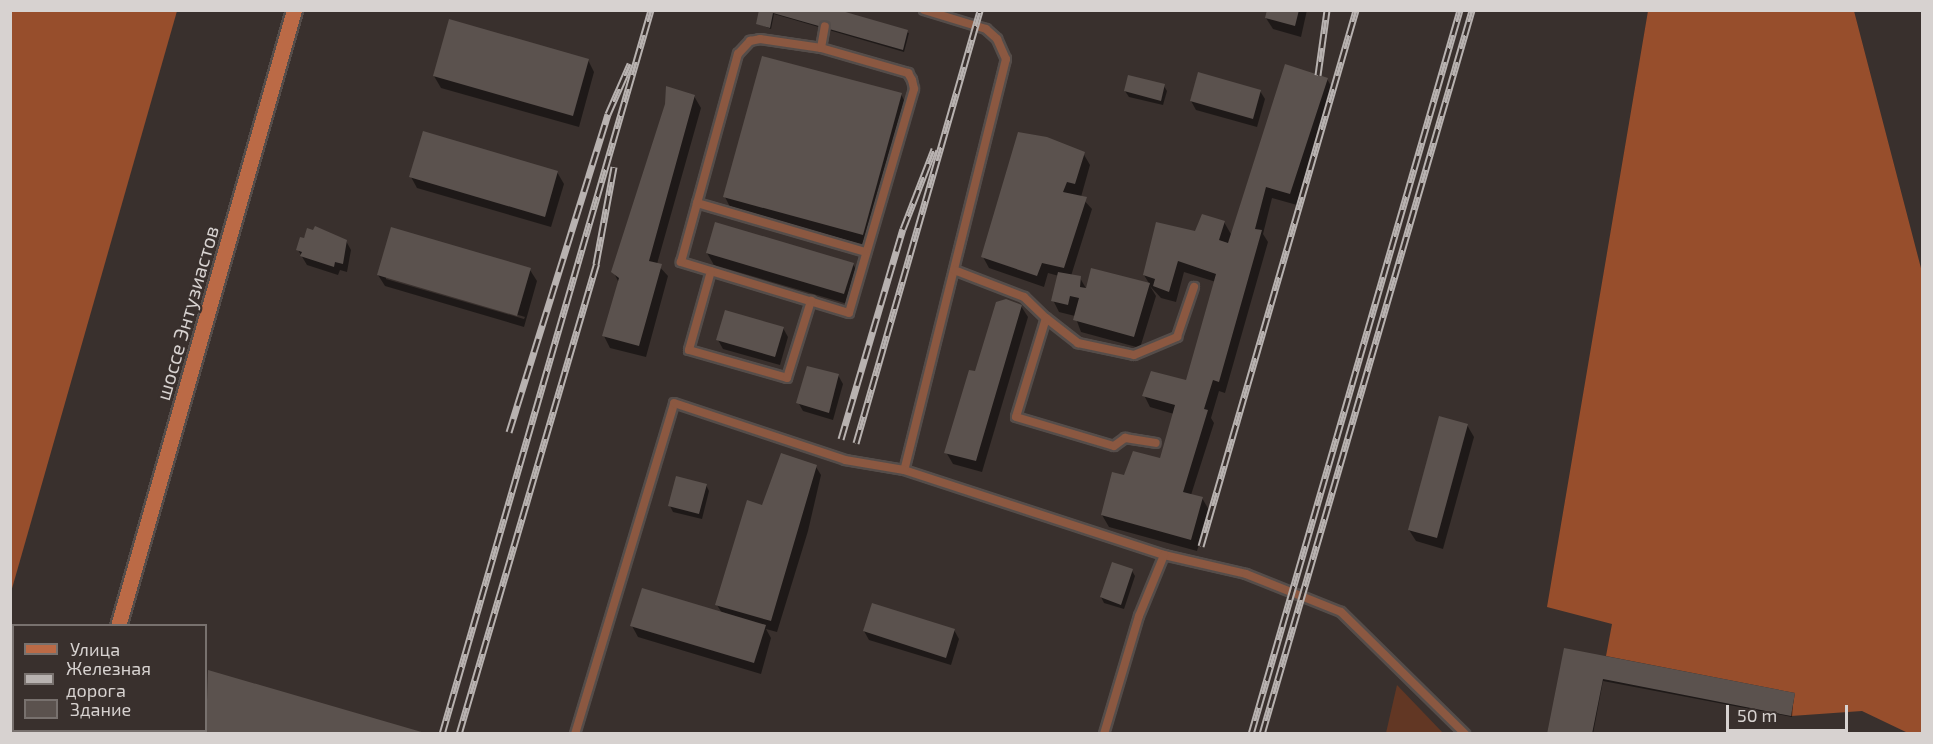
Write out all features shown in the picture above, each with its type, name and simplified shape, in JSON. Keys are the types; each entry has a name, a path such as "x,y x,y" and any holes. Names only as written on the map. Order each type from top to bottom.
{"main road":[{"name":"шоссе Энтузиастов","path":"118,624 294,10"}],"lane":[{"path":"904,470 1006,59 997,39 986,29 924,10"},
{"path":"821,48 825,26"},
{"path":"760,39 821,48 908,73 914,89 849,313 681,262 742,46 760,39"},
{"path":"697,203 866,252"},
{"path":"954,270 1024,297 1078,343 1134,355 1177,337 1194,287"},
{"path":"711,271 689,350 787,378 811,301"},
{"path":"1046,318 1016,417 1114,446 1125,438 1156,443"},
{"path":"576,734 674,403 845,460 904,470 1164,555 1246,574 1341,612 1465,734"},
{"path":"1104,734 1139,616 1164,555"}],"shaded area":[{"path":"10,11 177,11 11,592"},
{"path":"1648,11 1854,11 1922,272 1922,733 1908,733 1862,711 1791,716 1795,693 1606,656 1612,624 1547,607"},
{"path":"1397,685 1443,733 1386,733"}],"building":[{"path":"759,10 842,11 908,30 903,50 773,13 770,28 756,24"},
{"path":"1267,10 1299,10 1295,26 1265,18"},
{"path":"449,19 589,59 573,116 433,76"},
{"path":"762,56 902,93 863,235 723,197"},
{"path":"1285,64 1328,78 1290,194 1266,187 1255,229 1262,230 1219,382 1213,380 1204,409 1208,410 1183,492 1203,497 1191,540 1101,515 1112,472 1124,475 1133,451 1160,458 1175,405 1142,396 1151,371 1186,380 1216,274 1178,261 1169,292 1153,286 1155,279 1143,275 1156,222 1195,231 1202,214 1225,221 1219,240 1228,243"},
{"path":"1198,72 1261,90 1253,119 1190,101"},
{"path":"1128,75 1165,84 1161,101 1124,91"},
{"path":"666,86 695,95 649,261 662,264 639,346 602,336 619,278 611,272 665,104"},
{"path":"423,131 558,171 545,217 409,177"},
{"path":"1018,132 1047,137 1085,152 1075,184 1067,182 1063,192 1087,197 1064,268 1042,263 1037,276 981,257"},
{"path":"715,222 854,263 844,294 706,253"},
{"path":"315,226 347,240 343,264 335,262 334,267 300,256 302,252 296,250 300,237 304,238 307,228 313,230"},
{"path":"391,227 531,268 517,316 377,275"},
{"path":"1091,268 1150,283 1134,337 1073,320 1079,298 1070,296 1068,305 1051,301 1058,272 1081,276 1080,287 1086,288"},
{"path":"1006,299 1022,305 976,461 944,453 969,370 975,371 996,302"},
{"path":"725,310 784,327 775,357 716,340"},
{"path":"807,366 839,374 829,413 796,403"},
{"path":"1439,416 1468,424 1437,538 1408,530"},
{"path":"781,453 817,465 771,621 715,605 747,500 762,505"},
{"path":"676,476 707,484 699,514 668,506"},
{"path":"1112,562 1133,569 1121,605 1100,597"},
{"path":"642,588 766,625 754,663 630,626"},
{"path":"872,603 955,629 946,658 863,631"},
{"path":"1564,648 1795,693 1791,716 1603,679 1592,734 1547,734"},
{"path":"208,670 425,734 189,734 207,732"}],"railway":[{"path":"442,734 651,10"},
{"path":"856,443 980,10"},
{"path":"1318,75 1327,10"},
{"path":"1201,546 1356,10"},
{"path":"1251,734 1460,10"},
{"path":"1262,734 1472,10"},
{"path":"509,432 608,114 630,64"},
{"path":"841,439 903,229 934,149"},
{"path":"459,734 596,264 614,167"}]}
